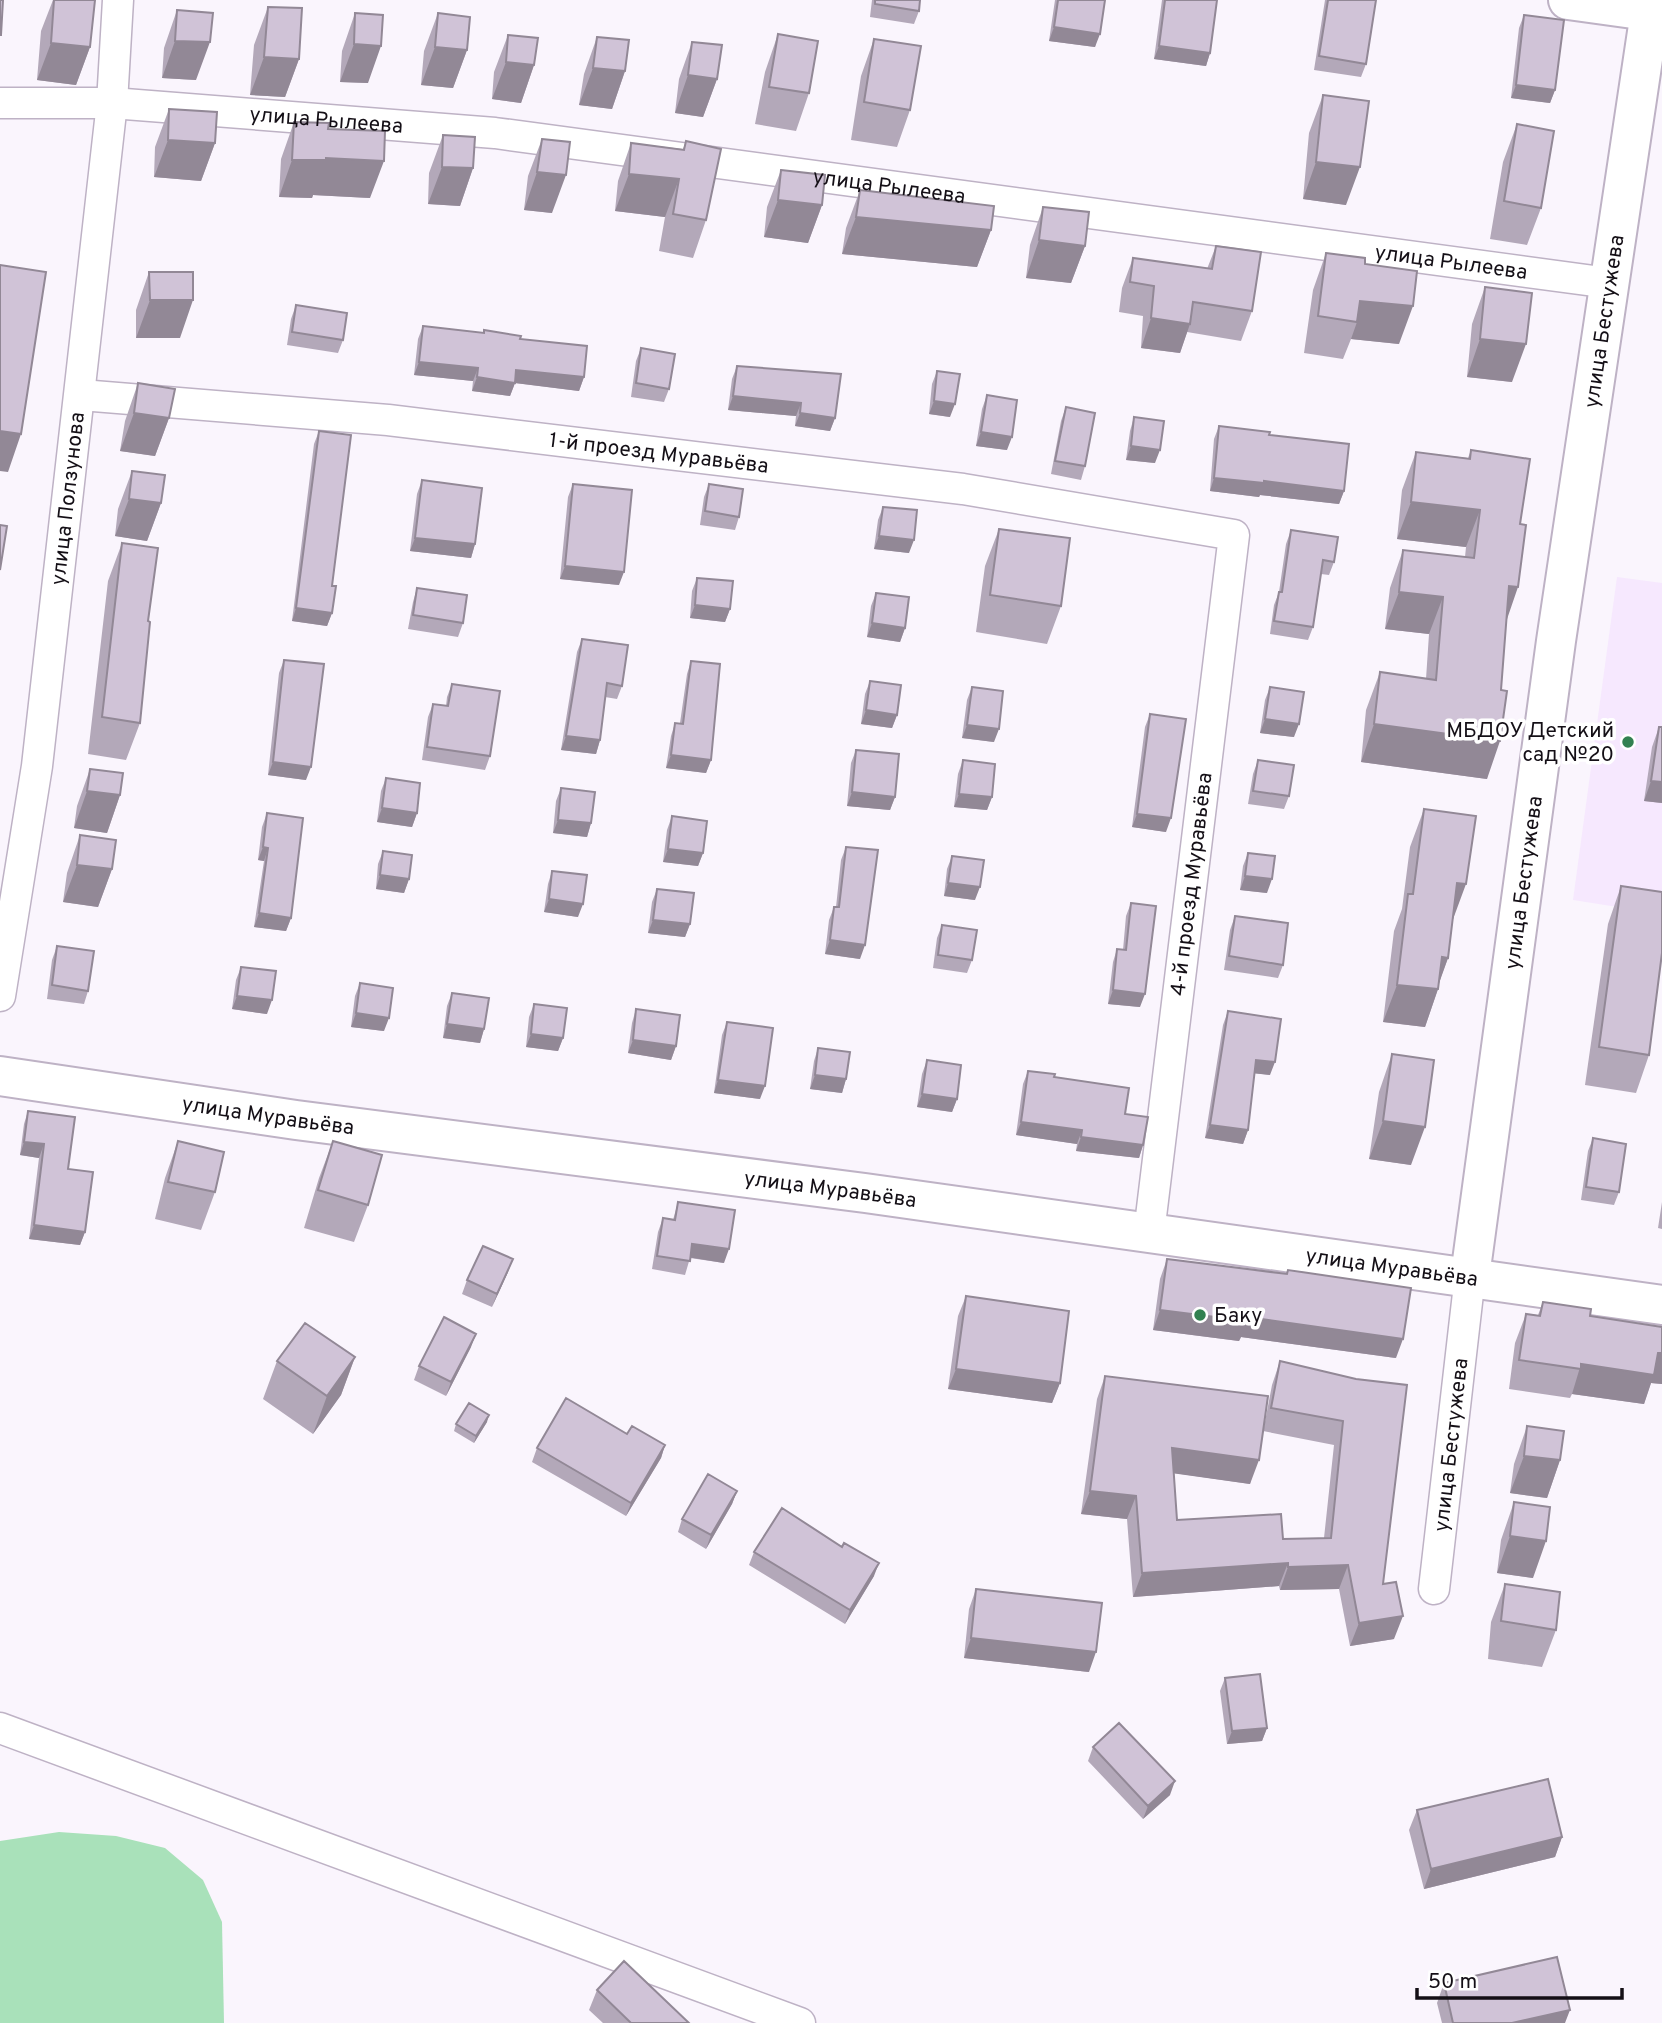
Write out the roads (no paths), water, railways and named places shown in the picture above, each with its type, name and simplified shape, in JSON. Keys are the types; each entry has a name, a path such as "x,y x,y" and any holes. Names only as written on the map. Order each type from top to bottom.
{"street":[{"name":"улица Ползунова","path":"0,996 37,766 81,395 112,103 118,0"},
{"path":"1569,0 1656,12"},
{"name":"улица Бестужева","path":"1434,1589 1470,1276 1522,887 1609,283 1656,12"},
{"name":"улица Рылеева","path":"0,103 112,103 495,134 814,174 1609,283"},
{"name":"1-й проезд Муравьёва","path":"81,395 388,420 963,489 1234,535"},
{"name":"4-й проезд Муравьёва","path":"1149,1233 1234,535"},
{"name":"улица Муравьёва","path":"0,1076 310,1122 592,1156 1470,1276 1662,1305"},
{"path":"0,1728 800,2023"}],"place":[{"name":"МБДОУ Детский сад №20","path":"1628,742"},
{"name":"Баку","path":"1200,1315"}]}
